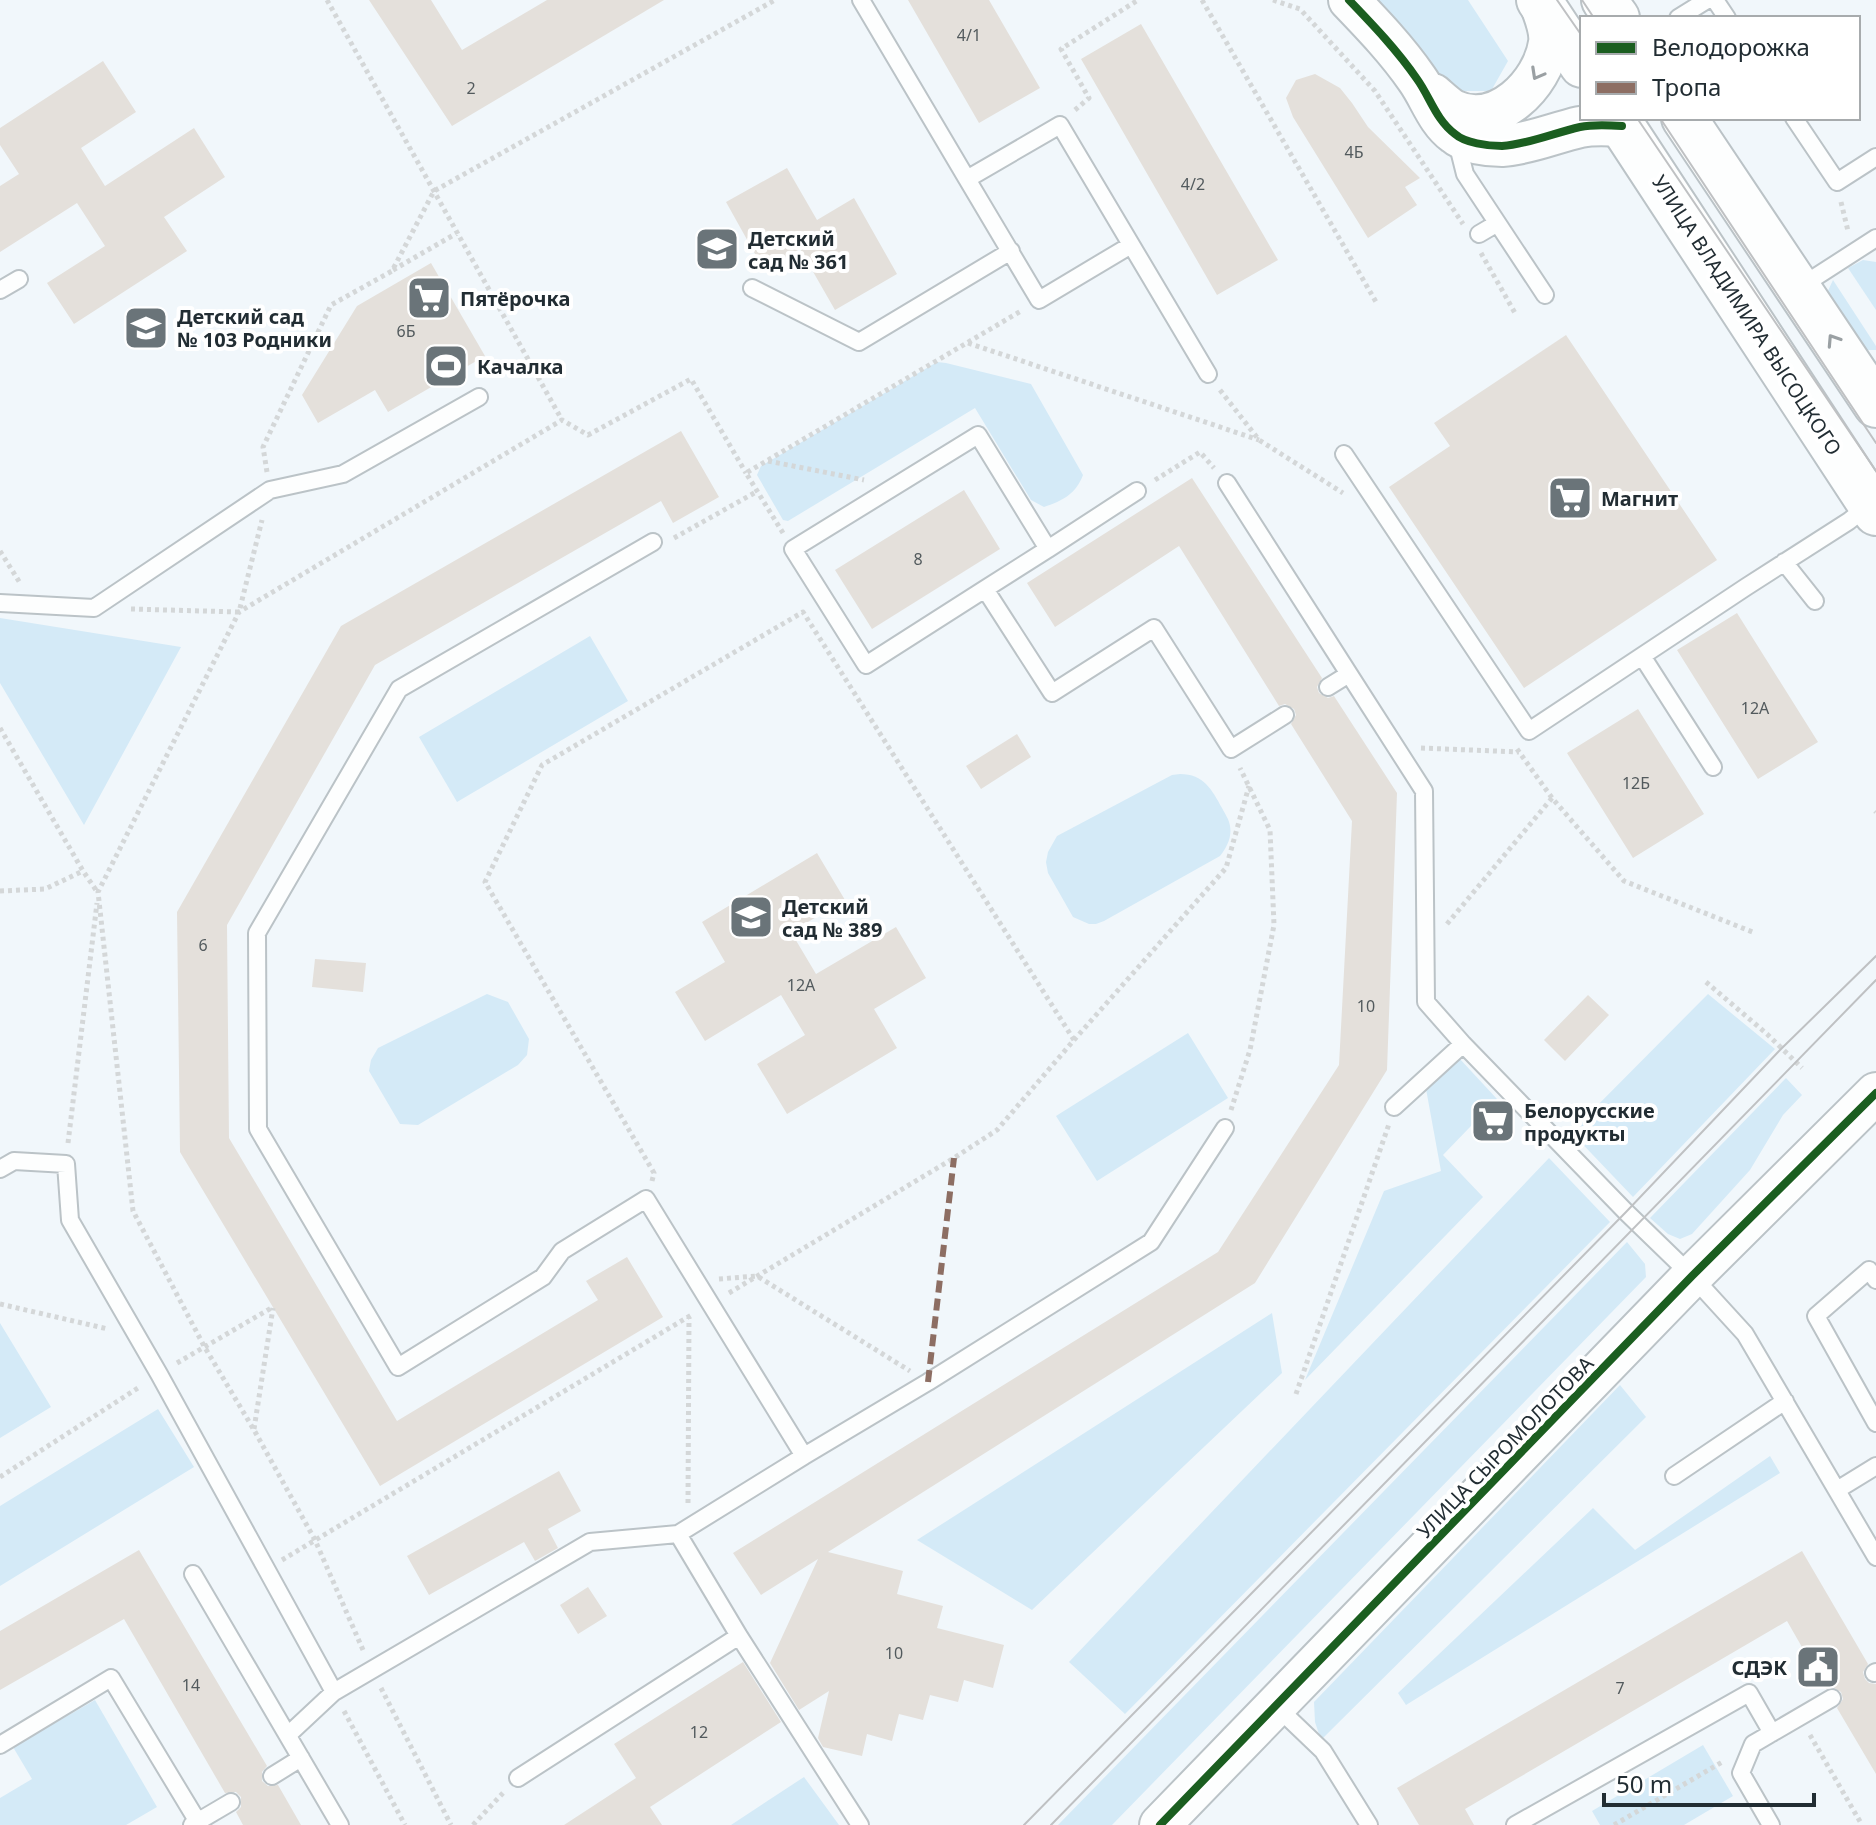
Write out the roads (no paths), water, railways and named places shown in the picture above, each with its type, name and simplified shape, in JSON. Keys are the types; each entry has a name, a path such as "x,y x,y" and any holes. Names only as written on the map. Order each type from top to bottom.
{"main road":[{"path":"1539,0 1580,62"},
{"path":"1685,120 1871,386"},
{"name":"УЛИЦА ВЛАДИМИРА ВЫСОЦКОГО","path":"1620,122 1873,508"}],"street":[{"path":"1349,0 1386,38 1420,82 1435,112 1456,136 1500,146 1581,127 1620,122"},
{"path":"1420,82 1454,110 1484,115 1511,103 1528,88 1541,69 1549,41 1539,0"},
{"name":"УЛИЦА СЫРОМОЛОТОВА","path":"1160,1825 1692,1276 1876,1093"}],"lane":[{"path":"861,0 1039,300 1131,245"},
{"path":"1681,16 1707,0"},
{"path":"1795,120 1837,182 1876,157"},
{"path":"967,179 1060,125 1208,374"},
{"path":"1456,136 1465,174 1545,295"},
{"path":"1475,237 1496,224"},
{"path":"1799,287 1876,238"},
{"path":"752,288 859,342 1011,251"},
{"path":"0,290 19,279"},
{"path":"0,603 94,608 270,490 343,474 479,397"},
{"path":"1048,549 978,435 793,549 866,665 1048,549 1137,491"},
{"path":"1344,454 1529,731 1784,562 1873,508"},
{"path":"1227,483 1424,791 1426,1002 1463,1044 1692,1276 1745,1334 1876,1557"},
{"path":"653,542 399,689 257,933 258,1129 398,1367 543,1277 562,1251 646,1199 804,1456"},
{"path":"1784,562 1815,601"},
{"path":"985,589 1052,693 1154,628 1231,749 1285,715"},
{"path":"1642,656 1713,767"},
{"path":"1328,687 1349,674"},
{"path":"1394,1107 1463,1044"},
{"path":"288,1735 334,1692 590,1542 678,1534 1151,1242 1225,1128"},
{"path":"0,1169 14,1161 66,1164 70,1220 159,1374 334,1692"},
{"path":"1876,1280 1869,1270 1816,1316 1876,1423"},
{"path":"1674,1476 1785,1401"},
{"path":"1837,1490 1876,1466"},
{"path":"678,1534 860,1825"},
{"path":"193,1574 340,1825"},
{"path":"518,1778 739,1636"},
{"path":"0,1745 111,1678 195,1824 231,1802"},
{"path":"1515,1825 1749,1693 1772,1733"},
{"path":"1771,1825 1741,1773 1753,1744 1832,1698"},
{"path":"1276,1706 1323,1751 1369,1825"},
{"path":"272,1776 301,1758"}],"tram line":[{"path":"1557,0 1580,33"},
{"path":"1582,0 1593,16"},
{"path":"1638,120 1876,471"},
{"path":"1661,120 1876,443"},
{"path":"1024,1825 1626,1212 1781,1049 1876,956"},
{"path":"1051,1825 1876,980"}],"place":[{"name":"Детский сад № 361","path":"717,249"},
{"name":"Пятёрочка","path":"429,298"},
{"name":"Детский сад № 103 Родники","path":"146,328"},
{"name":"Качалка","path":"446,366"},
{"name":"Магнит","path":"1570,498"},
{"name":"Детский сад № 389","path":"751,917"},
{"name":"Белорусские продукты","path":"1493,1121"},
{"name":"СДЭК","path":"1818,1667"}]}
